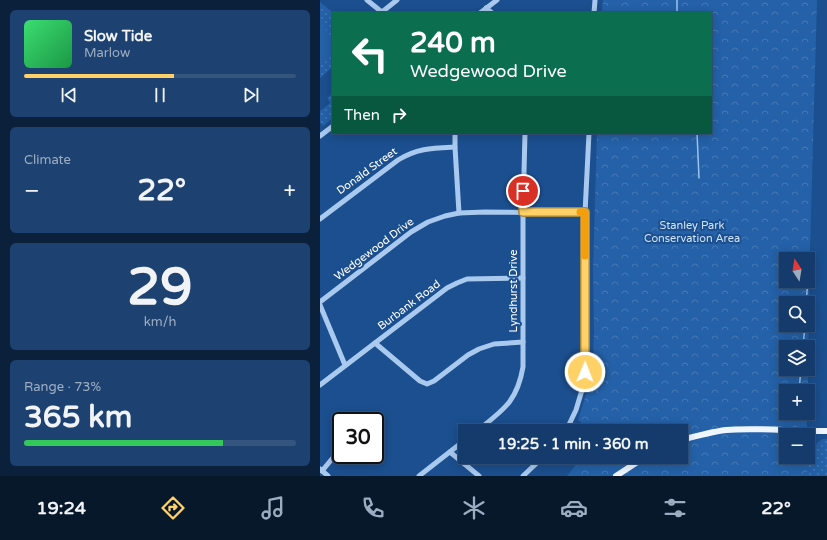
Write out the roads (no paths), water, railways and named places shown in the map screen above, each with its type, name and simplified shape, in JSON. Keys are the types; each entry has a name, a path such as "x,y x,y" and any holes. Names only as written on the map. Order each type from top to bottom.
{"main road":[{"path":"688,438 726,430 752,429 827,431"},
{"path":"616,476 634,464"}],"street":[{"path":"367,0 381,12"},
{"path":"383,12 397,0"},
{"path":"481,12 497,0"},
{"path":"594,12 595,0"},
{"path":"486,8 491,12"},
{"path":"320,136 332,127"},
{"path":"455,134 459,213"},
{"name":"Lyndhurst Drive","path":"486,424 500,413 514,397 523,367 522,278 525,134"},
{"path":"569,424 576,410 582,390 585,372 585,212 589,134"},
{"name":"Donald Street","path":"320,219 404,156 423,149 455,147"},
{"name":"Wedgewood Drive","path":"320,302 412,232 428,222 445,216 459,213 485,212 585,212"},
{"name":"Burbank Road","path":"320,385 447,288 467,279 522,278"},
{"path":"320,306 345,365"},
{"path":"375,343 420,381 427,384 434,381 468,355 479,349 494,344 523,342"},
{"path":"419,476 458,446"},
{"path":"450,452 479,476"},
{"path":"328,476 321,470 332,458"},
{"path":"523,476 536,464"}],"waterway":[{"path":"677,0 677,12"},
{"path":"697,134 699,178"},
{"path":"807,288 807,296"},
{"path":"804,332 804,340"},
{"path":"800,376 800,384"}],"park label":[{"name":"Stanley Park Conservation Area","path":"692,231"}]}
